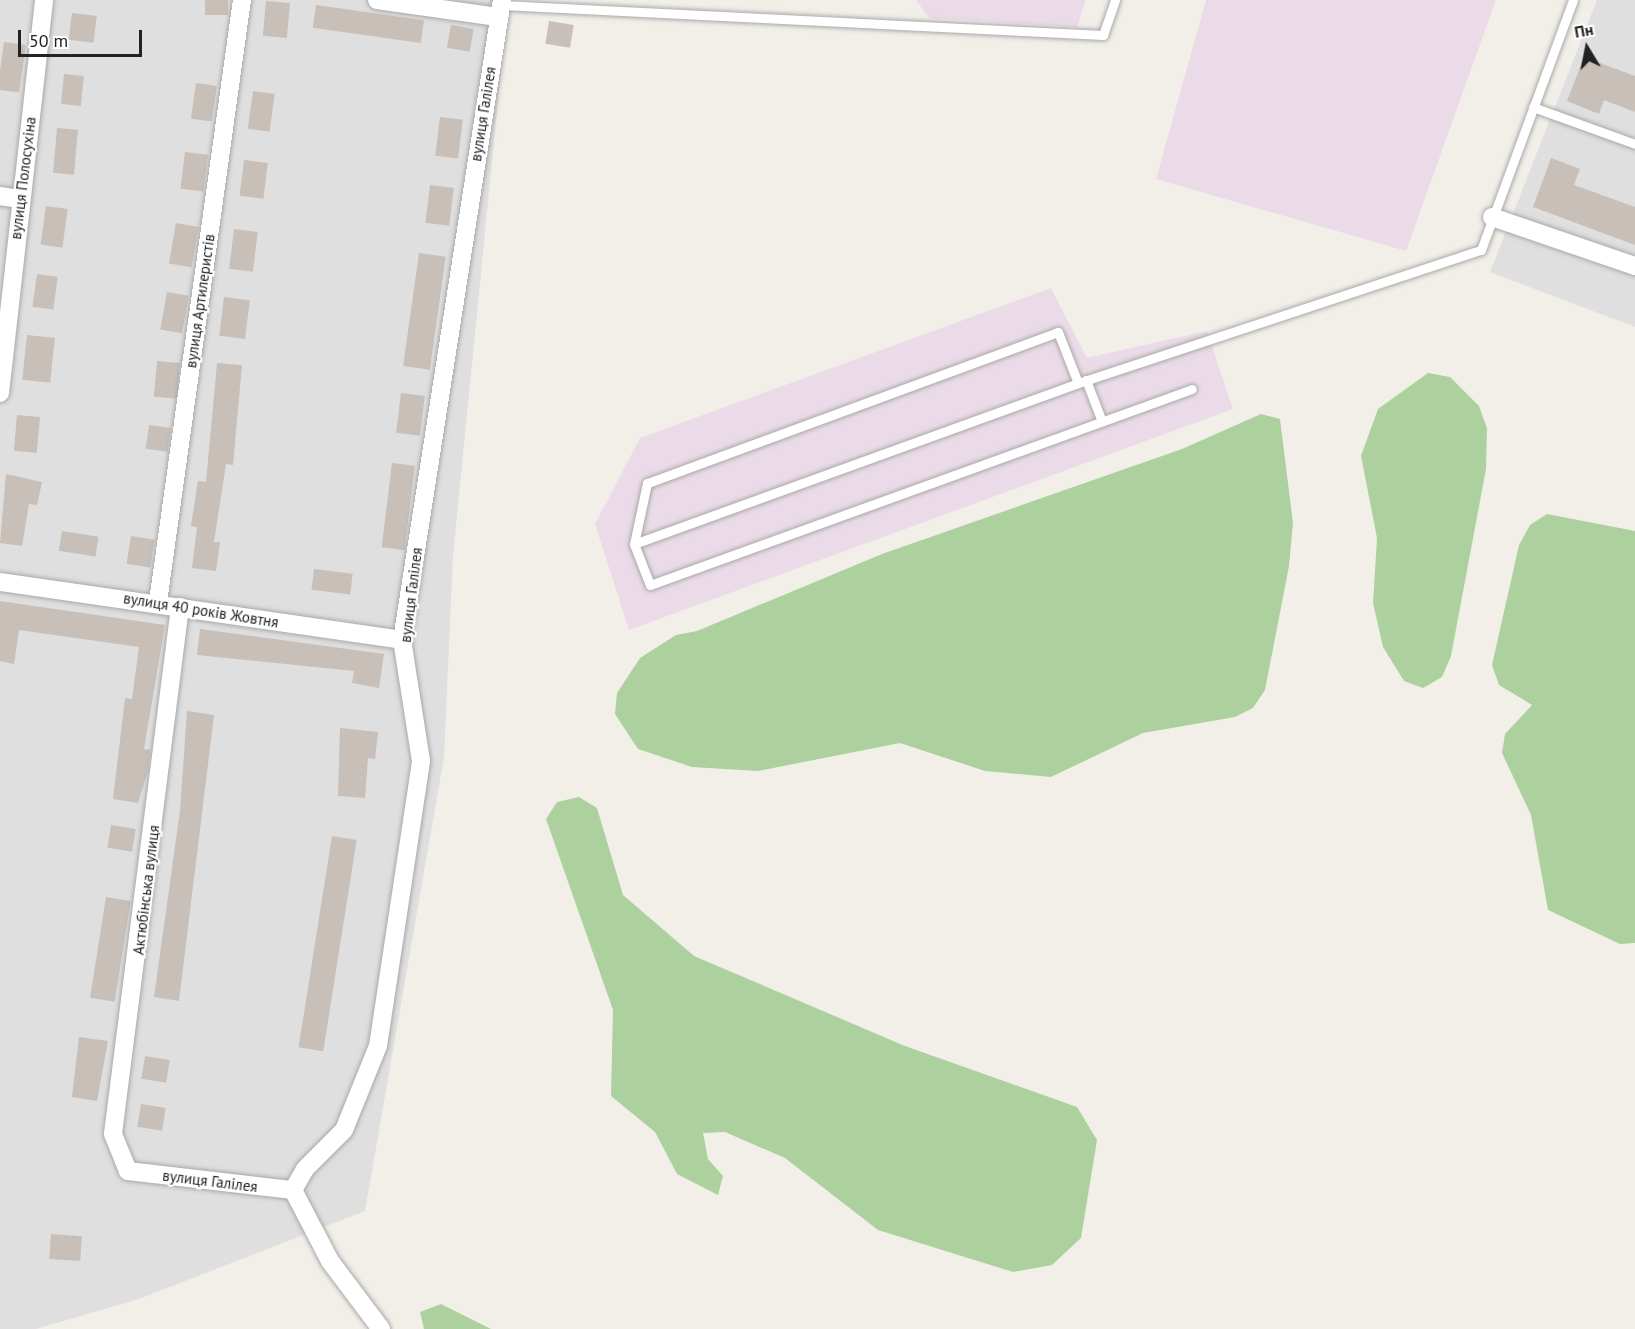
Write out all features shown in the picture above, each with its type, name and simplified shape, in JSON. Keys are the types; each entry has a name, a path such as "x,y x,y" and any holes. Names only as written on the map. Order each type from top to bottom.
{"street":[{"name":"вулиця Полосухіна","path":"0,393 44,0"},
{"name":"вулиця Артилеристів","path":"158,602 243,0"},
{"path":"377,0 501,7"},
{"name":"вулиця Галілея","path":"128,1171 293,1190 304,1169 344,1130 378,1046 421,761 402,640 501,7"},
{"path":"0,196 20,199"},
{"path":"1492,217 1635,266"},
{"name":"вулиця 40 років Жовтня","path":"0,582 158,602 402,640"},
{"name":"Актюбінська вулиця","path":"128,1171 113,1134 180,607"},
{"path":"293,1190 330,1262 381,1329"}],"lane":[{"path":"501,7 1103,35 1115,0"},
{"path":"634,544 1082,381 1481,250 1573,0"},
{"path":"1533,107 1635,144"},
{"path":"1101,419 1058,332 647,483 634,544 650,585 1101,419 1192,389"}],"shaded area":[{"path":"0,0 508,0 453,556 444,757 365,1211 139,1299 36,1329 0,1329"},
{"path":"916,0 1086,0 1077,27 929,18"},
{"path":"1206,0 1496,0 1406,251 1156,179"},
{"path":"1597,0 1635,0 1635,327 1490,272"},
{"path":"1051,288 1087,358 1207,331 1233,409 629,630 595,524 640,438"}],"green space":[{"path":"1428,373 1450,377 1479,406 1487,428 1486,469 1451,656 1442,677 1423,688 1404,681 1383,647 1373,603 1377,538 1361,456 1378,409"},
{"path":"1261,414 1280,419 1293,523 1289,566 1265,690 1253,708 1235,717 1143,733 1051,777 985,771 900,743 758,771 692,767 638,749 615,714 617,693 640,658 676,635 697,631 882,554 1182,449"},
{"path":"1547,514 1635,531 1635,943 1620,944 1548,910 1531,815 1502,753 1505,734 1532,705 1499,685 1492,665 1519,545 1530,525"},
{"path":"579,797 597,808 623,895 694,956 905,1046 1077,1107 1097,1140 1081,1238 1052,1265 1013,1272 878,1230 785,1158 725,1132 703,1133 708,1159 723,1176 718,1195 677,1174 655,1132 611,1096 613,1010 546,819 557,802"},
{"path":"441,1304 491,1329 424,1329 420,1312"}],"building":[{"path":"205,0 228,0 228,15 205,15"},
{"path":"266,1 290,3 287,38 263,36"},
{"path":"316,5 424,20 421,43 313,28"},
{"path":"72,13 97,16 94,43 69,40"},
{"path":"549,21 574,25 570,48 545,44"},
{"path":"451,25 474,29 470,52 447,48"},
{"path":"4,42 26,45 19,93 0,90"},
{"path":"1584,57 1635,76 1635,112 1604,100 1599,114 1567,101"},
{"path":"64,74 84,76 81,106 61,104"},
{"path":"196,83 217,86 212,122 191,119"},
{"path":"253,91 275,94 269,132 248,129"},
{"path":"440,117 463,120 458,159 435,156"},
{"path":"57,128 78,130 74,175 53,173"},
{"path":"185,152 208,155 203,192 180,189"},
{"path":"1551,158 1580,169 1574,185 1635,207 1635,245 1533,207"},
{"path":"244,160 268,163 263,199 240,196"},
{"path":"430,185 454,188 449,226 425,223"},
{"path":"46,206 68,209 62,248 41,245"},
{"path":"176,223 199,227 192,267 169,263"},
{"path":"234,229 258,232 253,272 229,269"},
{"path":"419,253 446,257 430,370 403,366"},
{"path":"37,274 58,277 53,310 32,307"},
{"path":"167,292 189,296 182,333 160,329"},
{"path":"224,297 250,300 245,339 219,336"},
{"path":"27,335 55,338 50,383 22,380"},
{"path":"157,361 180,363 177,399 154,397"},
{"path":"217,363 242,365 233,465 226,464 214,542 220,542 216,571 192,568 197,527 191,526 198,481 206,482"},
{"path":"401,393 425,396 420,436 396,433"},
{"path":"17,415 40,417 37,453 14,451"},
{"path":"149,425 171,428 167,452 146,449"},
{"path":"392,463 415,466 404,550 382,547"},
{"path":"6,474 42,482 37,505 29,504 22,546 0,543"},
{"path":"62,531 99,537 95,557 59,551"},
{"path":"131,536 155,540 150,567 127,564"},
{"path":"314,569 353,574 350,595 311,590"},
{"path":"0,601 165,625 144,749 150,750 148,771 138,803 113,799 125,698 132,699 139,647 19,630 14,664 0,661"},
{"path":"200,629 384,654 379,688 352,683 354,671 197,655"},
{"path":"187,711 214,715 179,1001 154,997 180,811"},
{"path":"340,728 378,732 375,759 368,758 365,798 338,796"},
{"path":"111,825 136,829 132,852 107,848"},
{"path":"332,836 357,840 323,1051 299,1047"},
{"path":"106,897 131,901 115,1002 90,998"},
{"path":"79,1037 108,1041 97,1101 72,1097"},
{"path":"145,1056 170,1060 166,1083 141,1079"},
{"path":"141,1104 166,1108 162,1131 137,1127"},
{"path":"51,1234 82,1236 80,1261 49,1259"}]}
